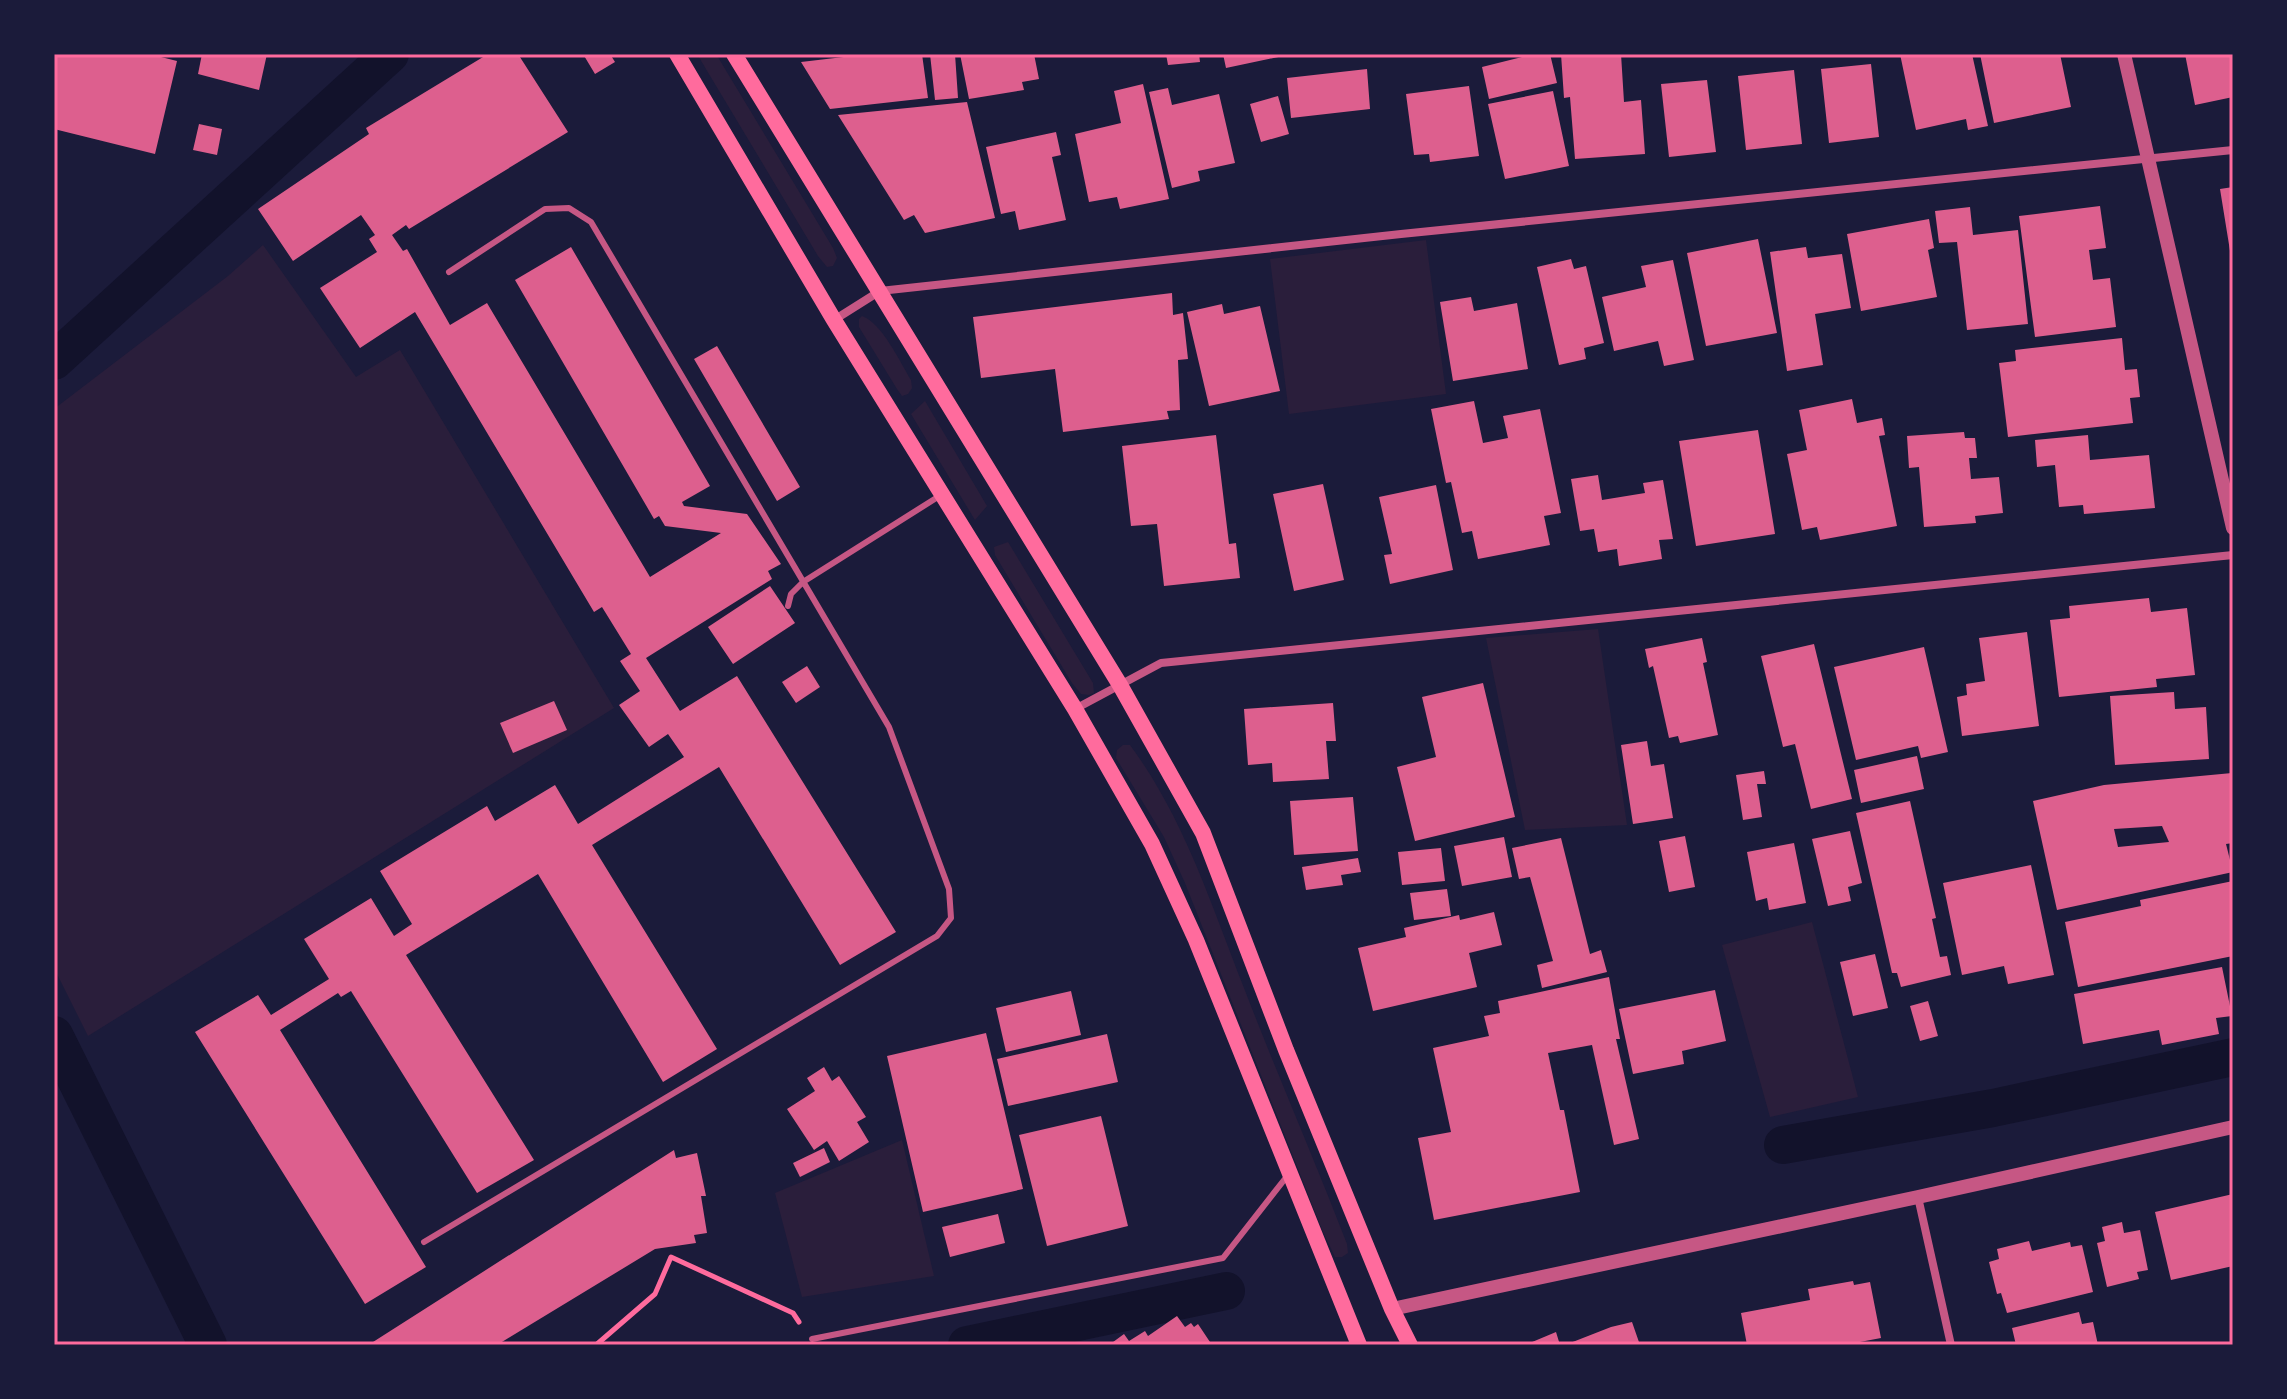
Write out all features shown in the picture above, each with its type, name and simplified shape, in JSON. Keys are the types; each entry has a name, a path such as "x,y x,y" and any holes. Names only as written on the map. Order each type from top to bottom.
{"main road":[{"path":"677,54 834,320 1075,709 1152,844 1359,1345"},
{"path":"734,54 1120,685 1203,833 1286,1050 1392,1309 1410,1345"}],"street":[{"path":"2124,54 2233,528"},
{"path":"834,320 880,291 1401,234 2233,150"},
{"path":"1075,709 1161,663 2233,555"},
{"path":"1392,1309 2233,1127"},
{"path":"1918,1197 1951,1345"}],"lane":[{"path":"424,1242 937,936 951,918 949,889 889,727 591,222 569,208 545,209 449,272"},
{"path":"788,606 791,594 803,582 941,495"},
{"path":"812,1339 1223,1258 1288,1175"}],"path":[{"path":"596,1345 655,1294 671,1257 793,1313 812,1339"}],"shaded area":[{"path":"697,54 716,54 833,248 837,258 833,266 827,267 818,256"},
{"path":"1426,240 1446,394 1289,414 1270,259"},
{"path":"263,245 356,377 400,350 614,708 88,1036 54,968 54,409 228,276"},
{"path":"862,316 877,326 896,354 911,380 912,388 908,394 902,396 859,327"},
{"path":"925,401 987,506 975,520 911,414"},
{"path":"1008,542 1093,683 1094,693 1081,694 1072,683 995,555 994,547"},
{"path":"1598,629 1627,825 1525,830 1486,638"},
{"path":"1123,745 1130,745 1149,773 1195,862 1347,1244 1348,1253 1342,1257 1335,1257 1323,1232 1185,883 1164,837 1116,758 1117,750"},
{"path":"1812,922 1858,1097 1770,1117 1722,945"},
{"path":"902,1140 934,1276 802,1297 775,1193"}],"building":[{"path":"54,54 149,54 177,61 155,154 54,129"},
{"path":"202,54 267,54 259,90 198,74"},
{"path":"488,54 518,54 568,132 409,229 406,225 392,235 403,251 407,249 450,325 487,303 650,577 721,533 665,526 659,516 654,519 515,280 571,247 710,486 682,502 684,506 747,514 781,564 768,571 772,579 646,658 680,711 737,676 896,932 840,965 719,767 592,845 717,1049 663,1082 538,874 406,955 534,1160 477,1193 351,991 341,997 338,993 280,1030 426,1267 365,1304 195,1032 258,995 271,1015 329,979 304,939 371,898 394,936 412,924 380,871 487,806 495,821 555,785 578,824 684,757 668,734 649,747 619,705 640,691 620,661 631,654 602,607 594,612 415,312 360,348 320,288 377,252 369,239 375,235 361,215 293,261 258,209 369,134 366,128"},
{"path":"583,54 610,54 615,62 595,74"},
{"path":"869,54 922,54 928,98 830,109 801,62"},
{"path":"930,54 955,54 958,98 935,100"},
{"path":"960,54 1034,54 1039,79 1022,82 1024,90 969,99"},
{"path":"1166,54 1199,54 1200,62 1168,65"},
{"path":"1223,54 1287,54 1288,55 1226,68"},
{"path":"1534,54 1550,54 1557,83 1489,99 1482,67"},
{"path":"1561,54 1621,54 1624,102 1641,100 1645,154 1575,159 1570,97 1564,98"},
{"path":"1900,54 1972,54 1988,126 1968,130 1966,119 1916,130"},
{"path":"1980,54 2060,54 2071,107 1994,123"},
{"path":"2185,54 2233,54 2233,97 2195,105"},
{"path":"1871,64 1879,137 1829,143 1821,69"},
{"path":"1367,69 1370,109 1291,118 1287,78"},
{"path":"1794,70 1802,144 1746,150 1738,76"},
{"path":"1707,80 1716,152 1669,157 1661,84"},
{"path":"1143,84 1169,199 1120,209 1117,197 1089,202 1075,134 1121,123 1114,91"},
{"path":"1469,86 1479,156 1430,162 1429,154 1414,155 1406,94"},
{"path":"1168,88 1172,105 1219,94 1235,163 1198,171 1200,181 1172,188 1149,92"},
{"path":"1553,91 1569,166 1505,179 1488,104"},
{"path":"1278,96 1289,134 1261,142 1250,104"},
{"path":"967,102 995,218 925,233 914,215 904,220 838,115"},
{"path":"199,124 222,129 217,155 193,150"},
{"path":"1056,132 1061,155 1052,157 1066,220 1019,230 1015,211 1001,214 986,147"},
{"path":"2233,187 2233,257 2231,257 2220,189"},
{"path":"2100,206 2106,248 2089,250 2093,280 2110,278 2116,327 2035,337 2019,216"},
{"path":"1970,207 1973,235 2018,230 2028,324 1967,330 1957,242 1939,243 1935,211"},
{"path":"1929,219 1934,248 1928,250 1937,297 1861,311 1847,234"},
{"path":"1758,239 1777,333 1706,346 1687,253"},
{"path":"1806,247 1808,258 1842,254 1851,308 1815,314 1823,365 1787,371 1770,252"},
{"path":"1571,259 1574,269 1586,266 1604,343 1584,348 1586,359 1559,365 1537,267"},
{"path":"1673,260 1694,360 1664,366 1658,341 1614,351 1602,297 1646,287 1641,266"},
{"path":"1172,293 1173,315 1183,313 1188,359 1178,360 1180,410 1167,411 1169,419 1063,432 1055,369 981,378 973,317"},
{"path":"1471,297 1474,311 1517,303 1528,369 1453,381 1440,302"},
{"path":"1222,304 1224,314 1260,306 1280,391 1209,406 1187,312"},
{"path":"2122,338 2125,370 2137,369 2140,397 2130,398 2133,423 2008,437 1999,363 2016,361 2015,350"},
{"path":"717,346 800,487 777,501 694,359"},
{"path":"1852,399 1857,423 1882,418 1885,435 1879,436 1897,526 1820,540 1817,527 1802,530 1787,454 1807,450 1799,410"},
{"path":"1474,401 1483,443 1508,438 1503,416 1540,409 1561,513 1544,516 1550,545 1478,559 1472,531 1462,533 1451,482 1446,483 1431,409"},
{"path":"1758,430 1775,534 1696,546 1679,441"},
{"path":"1964,432 1965,438 1975,438 1977,458 1969,458 1971,479 1999,477 2003,513 1975,516 1976,523 1924,527 1919,467 1909,468 1907,436"},
{"path":"1216,435 1229,544 1236,543 1240,578 1164,586 1157,524 1131,526 1122,446"},
{"path":"2088,435 2090,460 2149,455 2155,508 2084,514 2083,505 2059,507 2055,465 2037,467 2035,440"},
{"path":"1598,475 1602,500 1645,493 1643,483 1663,480 1673,539 1659,540 1662,559 1619,566 1617,549 1598,552 1594,529 1580,531 1571,479"},
{"path":"1323,484 1344,580 1294,591 1273,494"},
{"path":"1436,485 1453,570 1390,584 1384,555 1392,554 1379,497"},
{"path":"770,586 795,623 733,664 708,627"},
{"path":"2149,598 2151,612 2187,608 2195,675 2156,679 2157,687 2059,697 2050,620 2070,618 2069,606"},
{"path":"2027,632 2039,726 1962,736 1957,697 1967,695 1966,684 1985,681 1979,638"},
{"path":"1702,638 1707,662 1703,663 1718,735 1680,743 1678,736 1669,738 1653,666 1649,668 1645,649"},
{"path":"1814,644 1852,799 1811,809 1795,744 1783,747 1761,656"},
{"path":"1924,647 1948,752 1921,758 1918,746 1856,760 1834,667"},
{"path":"807,666 820,687 796,703 782,682"},
{"path":"1483,683 1515,817 1415,841 1397,767 1436,757 1422,697"},
{"path":"2174,692 2175,709 2206,707 2209,759 2115,765 2110,696"},
{"path":"554,701 567,730 513,753 500,723"},
{"path":"1333,703 1336,741 1326,741 1329,779 1273,782 1272,763 1248,765 1244,709"},
{"path":"1647,741 1651,766 1664,764 1673,818 1633,824 1621,745"},
{"path":"1917,756 1924,789 1861,803 1854,770"},
{"path":"1764,771 1766,784 1757,784 1762,817 1743,820 1736,775"},
{"path":"2232,773 2233,843 2226,844 2233,872 2057,910 2033,801 2104,785","holes":["2162,826 2169,842 2118,847 2114,829"]},
{"path":"1353,797 1358,851 1294,855 1290,801"},
{"path":"1910,801 1936,918 1932,919 1940,957 1947,956 1951,975 1901,987 1897,973 1892,973 1856,813"},
{"path":"1850,831 1862,883 1848,887 1851,901 1828,906 1812,839"},
{"path":"1685,836 1695,887 1669,892 1659,841"},
{"path":"1504,837 1512,877 1462,886 1454,846"},
{"path":"1561,838 1590,954 1601,950 1607,972 1542,988 1537,965 1553,961 1530,877 1519,879 1512,848"},
{"path":"1794,843 1806,903 1769,910 1767,898 1756,901 1747,852"},
{"path":"1441,848 1445,881 1402,885 1398,852"},
{"path":"1358,858 1361,872 1341,875 1343,885 1306,890 1302,867"},
{"path":"2031,865 2054,975 2008,984 2004,966 1962,975 1943,883"},
{"path":"2233,881 2233,956 2078,987 2065,922 2141,906 2140,900"},
{"path":"1447,889 1451,916 1414,920 1410,893"},
{"path":"1494,912 1502,945 1469,953 1477,987 1373,1011 1358,948 1406,937 1404,928 1459,915 1460,920"},
{"path":"1875,954 1888,1008 1853,1016 1840,962"},
{"path":"2222,967 2232,1016 2216,1018 2219,1034 2162,1045 2159,1030 2083,1044 2074,994"},
{"path":"1609,977 1620,1039 1616,1039 1639,1139 1614,1145 1592,1045 1548,1053 1560,1110 1564,1110 1580,1192 1434,1220 1418,1138 1451,1132 1433,1048 1489,1036 1484,1016 1500,1013 1498,1001"},
{"path":"1715,990 1726,1041 1682,1051 1684,1064 1633,1074 1619,1009"},
{"path":"1071,991 1081,1035 1006,1052 996,1008"},
{"path":"1928,1001 1938,1036 1920,1041 1910,1006"},
{"path":"986,1033 1023,1189 923,1212 887,1056"},
{"path":"1107,1034 1118,1082 1008,1106 997,1059"},
{"path":"824,1067 832,1081 839,1076 866,1117 857,1122 869,1142 839,1161 827,1141 814,1150 787,1109 815,1091 807,1078"},
{"path":"1101,1116 1128,1226 1047,1246 1019,1135"},
{"path":"824,1148 830,1162 800,1177 793,1163"},
{"path":"674,1150 676,1158 697,1153 706,1196 701,1196 707,1233 694,1235 696,1243 655,1249 497,1345 373,1345 373,1342"},
{"path":"2233,1194 2233,1266 2171,1280 2155,1212"},
{"path":"998,1214 1005,1243 950,1257 942,1227"},
{"path":"2122,1222 2124,1233 2140,1230 2148,1270 2137,1272 2139,1279 2107,1287 2097,1243 2105,1241 2102,1227"},
{"path":"2029,1241 2032,1251 2070,1242 2071,1247 2082,1245 2093,1292 2007,1313 2001,1293 1997,1294 1989,1262 1999,1259 1997,1249"},
{"path":"1853,1281 1854,1285 1870,1282 1881,1338 1844,1345 1747,1345 1741,1313 1810,1300 1808,1289"},
{"path":"2079,1312 2082,1324 2093,1322 2098,1345 2016,1345 2012,1328"},
{"path":"1177,1316 1185,1327 1191,1323 1194,1327 1198,1324 1212,1345 1109,1345 1124,1334 1129,1341 1145,1331 1148,1336"},
{"path":"1632,1322 1640,1345 1565,1345 1611,1327"},
{"path":"1556,1332 1560,1345 1525,1345"}],"waterway":[{"path":"54,361 390,54"},
{"path":"54,1035 208,1345"},
{"path":"1783,1145 1993,1108 2233,1057"},
{"path":"967,1345 1226,1291"}]}
